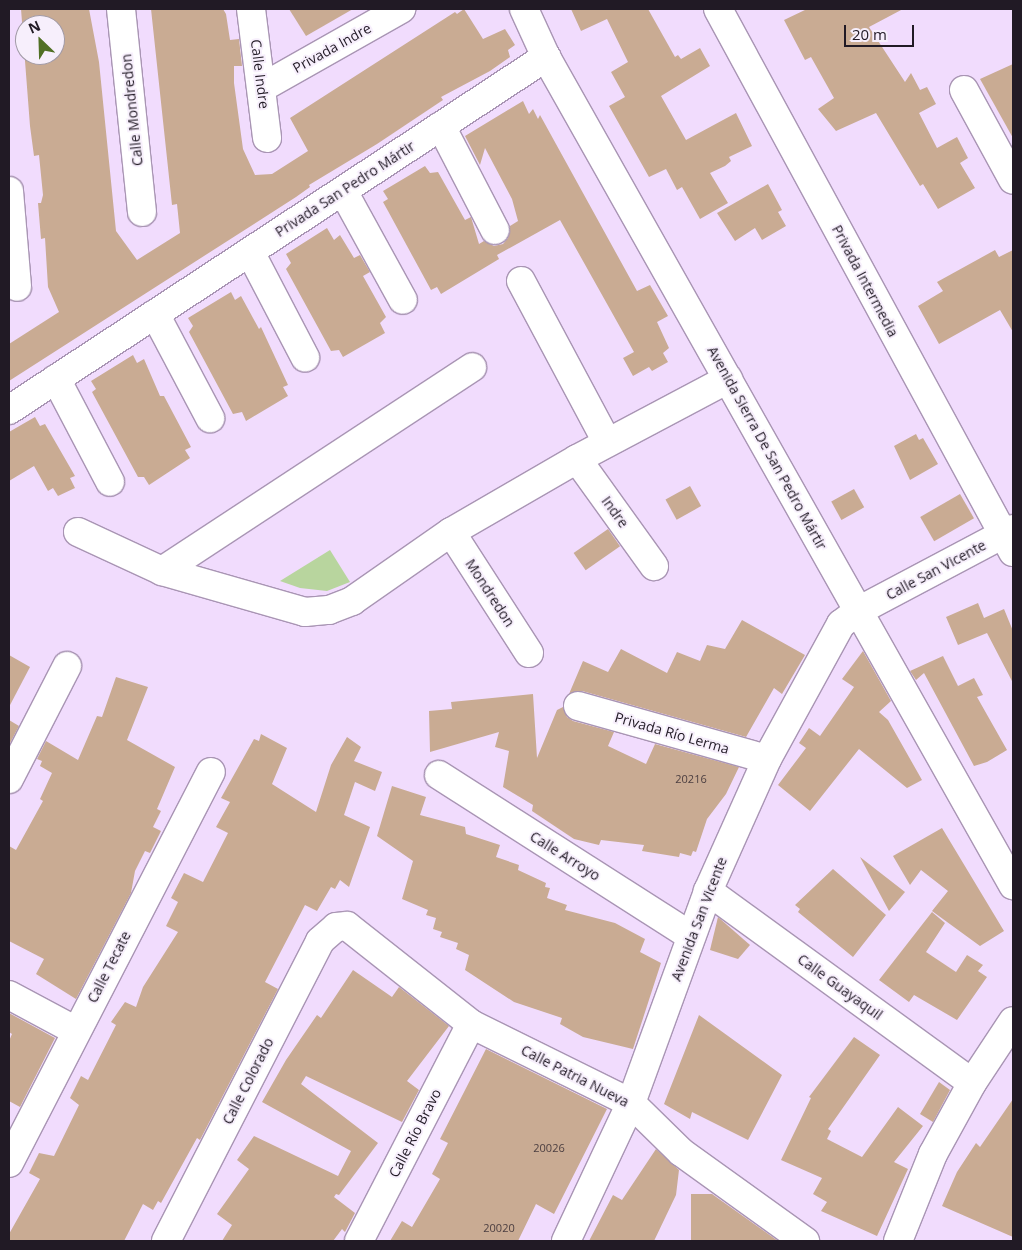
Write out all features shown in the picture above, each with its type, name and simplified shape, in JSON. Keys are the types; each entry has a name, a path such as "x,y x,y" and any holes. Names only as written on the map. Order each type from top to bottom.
{"street":[{"name":"Calle Mondredon","path":"121,9 142,212"},
{"name":"Calle Indre","path":"252,9 267,138"},
{"name":"Privada Indre","path":"262,87 401,9"},
{"name":"Avenida Sierra De San Pedro Mártir","path":"524,9 546,57 1013,886"},
{"name":"Privada Intermedia","path":"718,9 1010,539"},
{"name":"Privada San Pedro Mártir","path":"9,410 546,57"},
{"path":"964,90 1013,180"},
{"path":"441,126 495,230"},
{"path":"9,191 17,287"},
{"path":"343,191 403,300"},
{"path":"250,252 305,357"},
{"path":"521,281 607,442"},
{"path":"155,314 210,418"},
{"path":"162,571 472,367"},
{"path":"78,532 162,571 305,612 329,610 352,600 451,532 607,442 728,378"},
{"path":"56,379 110,482"},
{"name":"Indre","path":"577,459 654,566"},
{"name":"Mondredon","path":"451,532 529,653"},
{"name":"Calle San Vicente","path":"858,611 1010,539"},
{"name":"Avenida San Vicente","path":"566,1241 631,1103 708,891 767,759 841,624 858,611"},
{"path":"9,779 67,666"},
{"name":"Privada Río Lerma","path":"578,706 767,759"},
{"name":"Calle Tecate","path":"9,1163 211,772"},
{"name":"Calle Arroyo","path":"439,775 691,936"},
{"name":"Calle Guayaquil","path":"708,891 972,1083"},
{"name":"Calle Patria Nueva","path":"336,927 347,926 357,933 471,1024 631,1103 681,1152 805,1241"},
{"name":"Calle Colorado","path":"166,1241 320,941 336,927"},
{"path":"9,995 76,1031"},
{"path":"898,1241 933,1154 972,1083 1013,1022"},
{"name":"Calle Río Bravo","path":"359,1241 471,1024"}],"green space":[{"path":"330,550 350,582 327,591 300,588 280,581"}],"building":[{"path":"21,9 89,9 99,62 116,231 137,260 180,233 177,204 172,205 151,9 223,9 226,14 230,40 239,39 242,66 234,66 234,83 243,149 255,175 272,174 308,151 290,118 455,12 457,14 464,9 483,39 505,29 515,45 508,50 510,57 490,71 441,97 443,100 377,144 309,185 310,187 296,197 9,381 9,344 59,312 48,287 45,238 41,239 38,203 41,203 43,195 39,155 34,156 25,65 65,65 65,15 21,15"},
{"path":"289,9 353,9 306,36"},
{"path":"571,9 648,9 675,57 678,55 681,59 700,48 710,66 661,96 686,140 736,113 752,146 729,157 731,161 710,173 728,203 700,219 682,187 677,190 666,169 649,177 609,106 625,97 611,72 628,62 607,19 581,31"},
{"path":"807,9 903,9 869,27 905,82 911,73 920,90 927,87 936,104 919,113 937,148 957,137 968,158 960,163 975,188 938,209 923,184 920,186 876,113 836,131 818,109 834,98 811,57 805,60 784,20"},
{"path":"1013,64 1013,138 980,79"},
{"path":"523,101 529,114 533,109 538,119 540,115 637,291 650,285 668,316 657,322 669,348 663,353 668,362 652,371 649,367 633,376 623,358 634,352 560,220 497,255 499,259 441,294 437,287 431,290 383,202 388,199 383,191 425,166 430,173 438,172 465,220 471,217 479,244 484,241 494,246 503,244 508,238 510,226 518,221 512,199 485,148 480,165 465,136"},
{"path":"768,184 782,210 778,212 786,226 762,240 755,228 735,241 717,213"},
{"path":"327,228 334,240 340,235 354,258 360,255 370,272 363,276 386,317 380,323 385,333 343,357 339,350 331,351 286,269 291,263 286,254"},
{"path":"995,250 999,257 1013,250 1013,332 1000,310 939,344 918,306 943,291 937,282"},
{"path":"231,292 235,300 241,296 259,329 261,327 288,385 283,387 288,396 246,421 242,412 233,414 189,332 193,326 188,318"},
{"path":"133,355 137,363 144,359 160,396 164,396 191,447 185,450 190,458 149,485 144,477 138,477 92,392 96,389 91,381"},
{"path":"35,417 40,426 45,424 75,476 70,478 75,488 58,496 53,488 48,491 34,466 9,481 9,432"},
{"path":"916,434 919,440 923,438 938,464 910,480 894,446"},
{"path":"690,486 701,506 677,520 666,500"},
{"path":"854,489 864,507 841,520 831,502"},
{"path":"960,494 974,518 934,541 920,517"},
{"path":"608,529 620,546 586,570 574,553"},
{"path":"978,603 984,618 1004,609 1013,631 1013,683 987,633 958,645 946,617"},
{"path":"742,620 805,655 782,694 774,688 746,737 582,691 569,694 583,661 608,672 621,649 667,673 677,652 700,661 707,645 725,649"},
{"path":"863,651 891,701 879,712 888,720 922,780 907,788 859,749 810,811 778,785 806,748 799,743 809,728 820,736 854,687 842,679"},
{"path":"9,655 30,667 9,707"},
{"path":"943,656 958,686 974,678 983,695 977,697 1007,750 987,762 974,766 924,673 916,680 910,671"},
{"path":"116,677 148,687 127,740 175,767 157,809 161,811 153,827 161,831 150,853 145,851 135,871 131,893 76,999 36,974 44,959 9,941 9,846 16,850 43,801 40,799 52,773 40,766 42,761 37,759 46,741 78,760 97,716 102,717"},
{"path":"533,694 537,758 557,710 563,707 567,717 573,721 614,732 608,746 646,764 655,744 739,767 726,794 707,819 696,852 693,851 691,856 680,853 679,857 642,851 644,845 601,840 599,845 574,839 532,811 533,805 503,787 509,751 495,747 499,732 430,752 429,711 452,709 451,702"},
{"path":"9,720 19,726 9,745"},
{"path":"261,734 287,748 272,784 316,812 331,765 347,737 361,747 354,761 382,772 375,791 355,782 344,815 370,827 349,887 340,880 335,889 331,887 317,911 305,905 265,982 278,989 200,1140 197,1138 161,1203 158,1201 153,1210 143,1204 124,1241 9,1241 9,1234 40,1179 29,1173 39,1153 54,1156 79,1105 70,1098 81,1076 88,1080 116,1025 111,1022 125,1002 136,1007 143,987 178,932 166,926 178,902 171,898 184,873 203,882 228,833 216,827 230,802 221,798 254,739 259,741"},
{"path":"392,786 426,797 420,815 465,827 466,834 500,845 496,857 519,865 518,870 546,883 545,887 550,888 547,898 567,905 565,910 615,923 645,939 640,952 661,963 633,1049 583,1037 560,1024 562,1018 514,1002 465,970 469,955 456,949 458,943 440,937 442,932 433,929 436,918 426,915 428,910 402,899 413,861 377,836"},
{"path":"942,828 1004,931 980,946 932,911 948,891 921,870 910,885 893,856"},
{"path":"860,857 905,892 889,911"},
{"path":"833,869 886,915 853,957 798,912 800,909 795,905"},
{"path":"932,912 945,923 926,952 956,972 967,955 983,965 978,971 987,977 957,1020 914,995 909,1002 879,980"},
{"path":"718,917 750,945 738,959 710,950"},
{"path":"353,970 392,997 399,987 449,1026 407,1081 419,1090 402,1122 306,1076 301,1084 378,1143 339,1195 336,1194 334,1197 355,1213 345,1232 342,1229 333,1241 222,1241 232,1225 217,1214 249,1169 237,1160 254,1136 338,1176 351,1151 262,1102 286,1060 317,1015 321,1018"},
{"path":"9,1013 55,1038 20,1107 9,1101 9,1041 12,1034 9,1032"},
{"path":"699,1015 782,1075 748,1140 692,1112 690,1119 664,1104"},
{"path":"854,1037 880,1055 828,1129 831,1131 827,1139 862,1157 898,1107 923,1126 894,1162 908,1169 877,1236 821,1211 827,1202 813,1194 822,1178 781,1160 811,1098 809,1097"},
{"path":"486,1049 607,1109 554,1214 536,1204 518,1241 390,1241 402,1221 412,1227 440,1179 432,1174 448,1143 440,1139"},
{"path":"939,1082 950,1090 933,1122 920,1114"},
{"path":"1013,1099 1013,1237 942,1206 957,1172 976,1143 980,1147"},
{"path":"656,1149 679,1170 676,1195 654,1241 589,1241 613,1195 622,1200"},
{"path":"691,1194 712,1194 778,1241 691,1241"}]}
